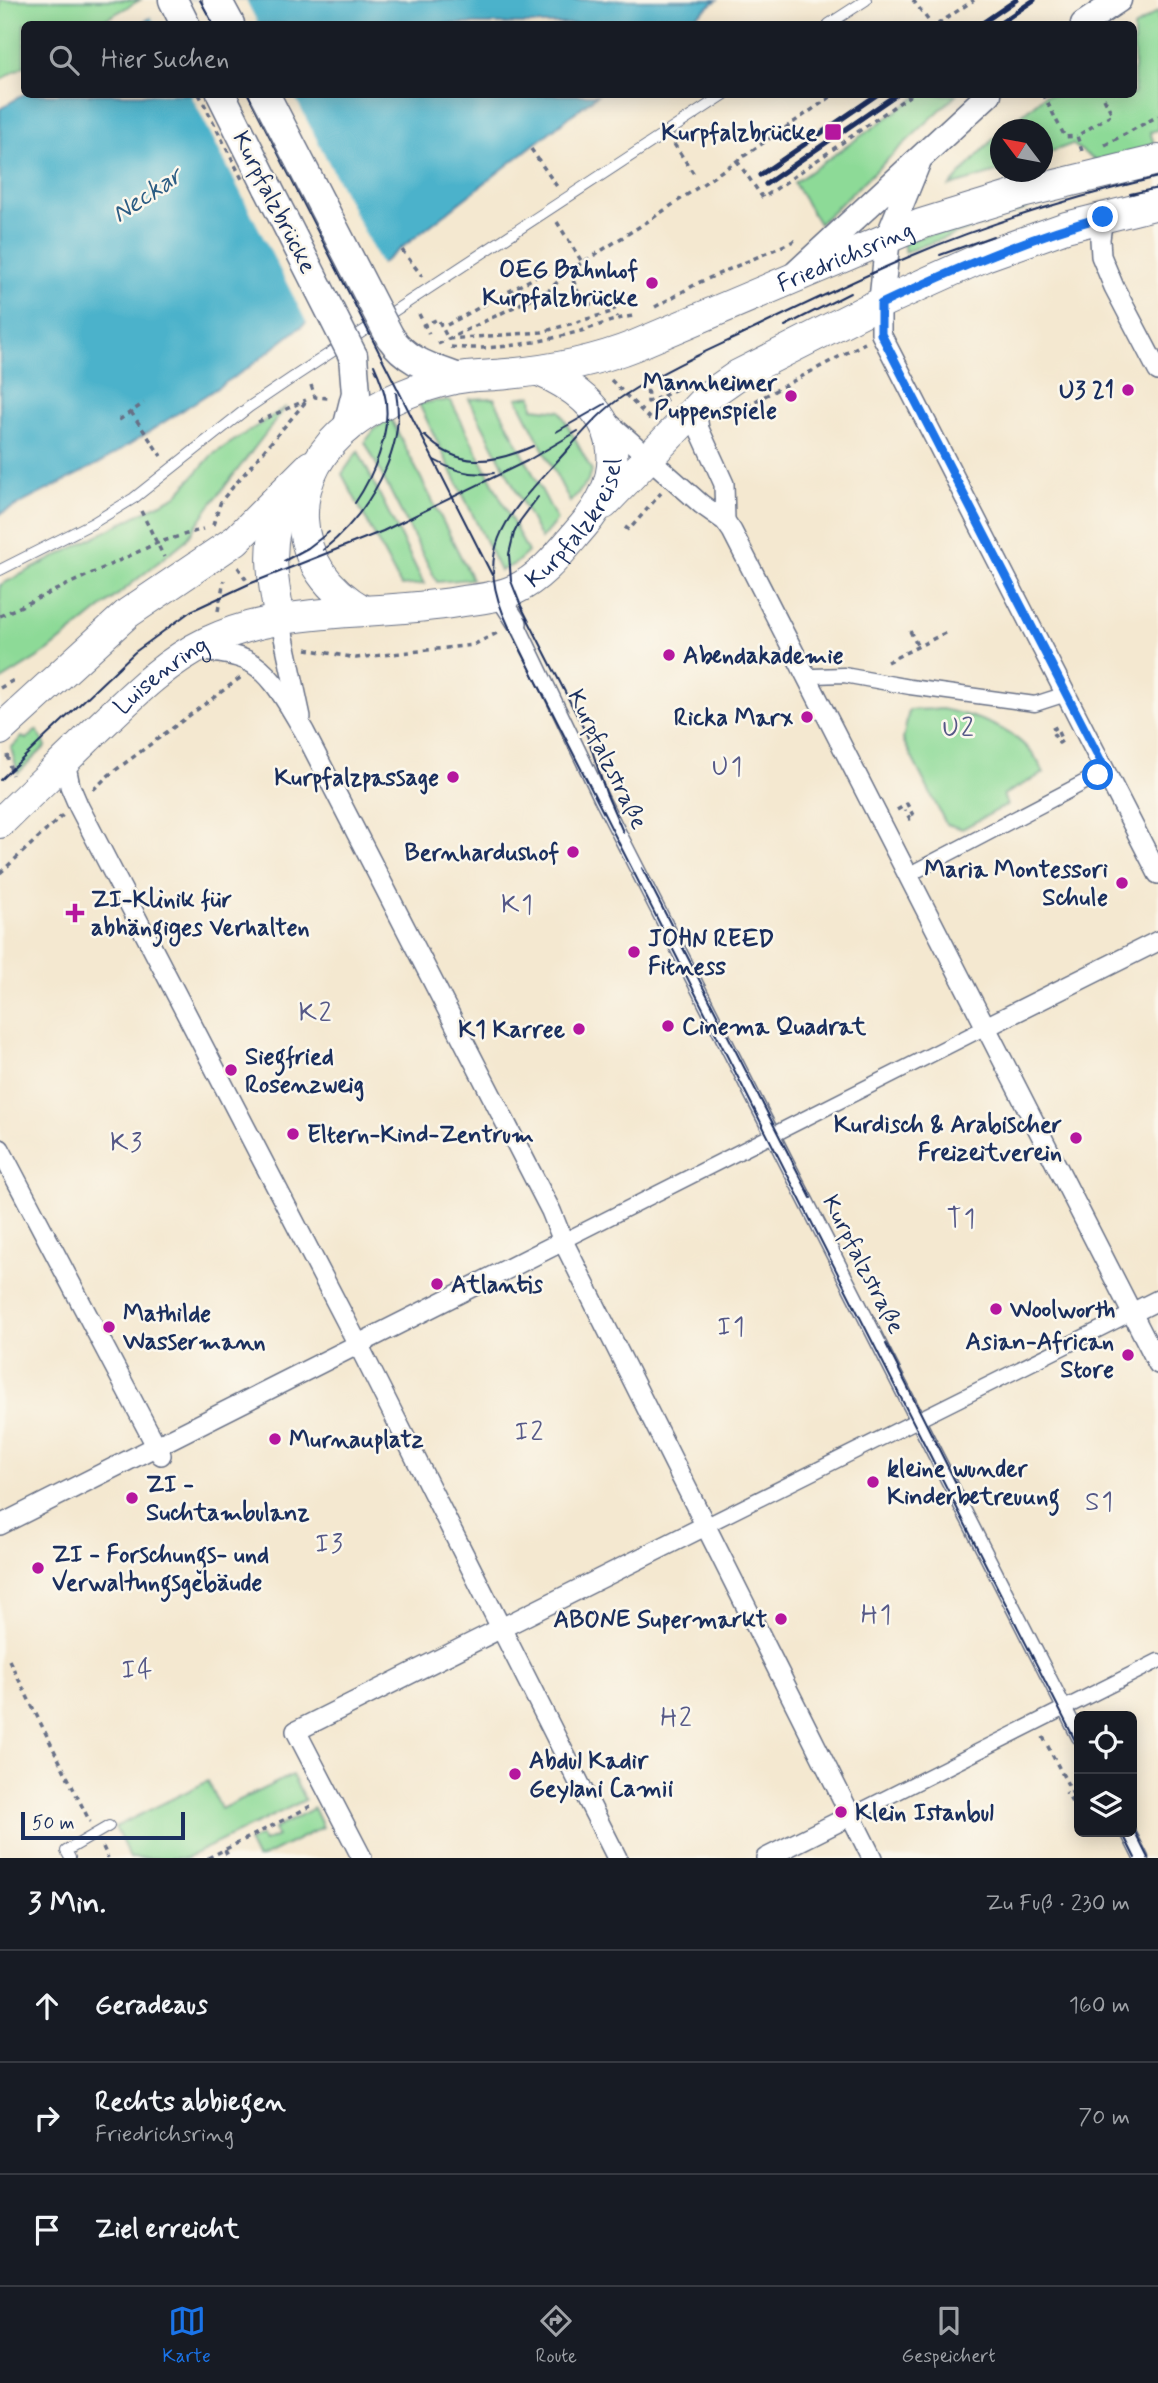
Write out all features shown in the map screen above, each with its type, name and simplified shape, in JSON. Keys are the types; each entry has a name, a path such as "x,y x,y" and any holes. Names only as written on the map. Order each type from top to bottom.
{"main road":[{"path":"173,0 184,21"},
{"path":"217,0 228,21"},
{"name":"Kurpfalzbrücke","path":"223,98 353,356 356,393 347,429"},
{"name":"Kurpfalzbrücke","path":"267,98 390,337 400,351 412,360 459,378"},
{"name":"Friedrichsring","path":"539,371 595,360 627,349 921,224 1022,193 1158,160"},
{"path":"587,522 671,441 708,396 738,375 870,309 985,256 1066,227 1158,205"},
{"path":"3,739 107,630 139,605 226,548 259,519 347,429 370,411 397,397 459,378 539,371"},
{"name":"Kurpfalzkreisel","path":"365,611 435,605 499,595 514,590 533,579 552,562 587,522 607,489 613,463 607,431 594,409 571,388 539,371"},
{"path":"325,450 307,489 303,514 304,531 309,551 322,576 341,596 365,611"},
{"path":"280,618 271,553 276,521 291,487"},
{"name":"Luisenring","path":"0,822 138,691 166,667 192,650 246,626 280,618 365,611"}],"street":[{"path":"1088,21 1119,0"},
{"path":"791,278 985,98"},
{"path":"920,156 888,237 870,309 1158,874"},
{"path":"1103,217 1101,256 1114,287 1158,371"},
{"path":"594,409 671,441 701,505 725,521"},
{"path":"671,441 699,429 724,484 725,521 1158,1364"},
{"path":"499,595 517,623"},
{"path":"280,618 304,731"},
{"name":"Kurpfalzstraße","path":"517,623 601,797 1074,1727"},
{"path":"192,650 239,657 257,666 280,694 304,731 551,1211 563,1241 872,1858"},
{"path":"814,676 844,675 1035,704 1066,694"},
{"path":"65,761 77,804 358,1345 618,1858"},
{"path":"908,875 1106,771"},
{"path":"0,1525 158,1451 358,1345 1158,941"},
{"path":"0,1149 158,1451"},
{"path":"362,1858 296,1731 1158,1300"},
{"path":"766,1858 1158,1661"},
{"path":"1130,1837 1141,1858"}],"lane":[{"path":"834,21 866,0"},
{"path":"0,570 93,523 134,498 249,407 719,98"},
{"path":"70,1858 66,1851 109,1826"}],"path":[{"path":"914,0 929,21"},
{"path":"942,21 974,0"},
{"path":"436,345 549,290 582,262 650,220 829,98"},
{"path":"737,161 763,198 906,98"},
{"path":"1045,98 1065,137 1077,136 1112,114 1104,98"},
{"path":"1077,136 1084,156"},
{"path":"671,140 696,177"},
{"path":"531,149 565,198"},
{"path":"556,221 582,262"},
{"path":"402,250 431,288"},
{"path":"569,271 584,304 611,301 634,375 645,371 648,402 663,396 671,441"},
{"path":"447,325 541,274 569,271"},
{"path":"413,301 429,334"},
{"path":"863,344 859,337 870,309"},
{"path":"448,338 542,332 615,312"},
{"path":"454,348 538,341 579,332 618,318"},
{"path":"424,326 438,319 448,338"},
{"path":"579,332 608,377 671,441"},
{"path":"318,381 310,385 315,397 331,398"},
{"path":"0,615 157,543 212,527 221,501 307,400"},
{"path":"119,419 144,402"},
{"path":"131,412 153,444"},
{"path":"134,498 166,562"},
{"path":"625,527 629,530 656,499"},
{"path":"226,548 248,584"},
{"path":"200,564 210,579 226,570 218,611 238,603 246,626"},
{"path":"910,631 918,647"},
{"path":"887,662 945,633"},
{"path":"0,873 110,775 257,666"},
{"path":"3,739 14,781"},
{"path":"188,1513 202,1506"},
{"path":"9,1660 108,1858"},
{"path":"1036,1722 1077,1802 1073,1804 1066,1792"},
{"path":"208,1858 330,1796"},
{"path":"225,1850 229,1858"}],"green space":[{"path":"0,0 140,0 102,21 21,21 21,68 0,80"},
{"path":"1158,11 1158,130 1150,132 1155,146 1096,161 1072,144 1053,151 1053,119 1017,119 1041,98 1137,98 1137,26"},
{"path":"915,98 953,98 819,224 794,183"},
{"path":"990,142 990,174 950,186"},
{"path":"1025,205 1027,209 905,252 903,242"},
{"path":"532,396 533,408 560,411 592,471 587,483 570,502 517,398"},
{"path":"494,398 557,520 541,539 469,399"},
{"path":"451,401 528,552 515,564 500,571 419,404"},
{"path":"286,407 186,540 48,651 0,681 0,585 177,495 212,455"},
{"path":"390,417 472,579 437,582 365,442 375,429"},
{"path":"358,451 424,584 401,586 342,474"},
{"path":"942,709 988,722 1015,737 1036,759 1044,773 1003,795 1007,805 962,829 946,824 903,740 909,710"},
{"path":"37,730 46,746 18,773 11,748 22,737 26,739"},
{"path":"292,1775 305,1800 186,1858 130,1858 115,1827 208,1781 221,1809"},
{"path":"314,1808 323,1827 256,1858 248,1842 260,1836 264,1842 277,1836 274,1829"}],"water":[{"path":"181,0 717,0 690,21 145,21"},
{"name":"Neckar","path":"21,96 21,98 593,98 248,368 102,462 0,514 0,109"}],"pier":[{"path":"174,0 246,0 256,21 154,21 150,14"},
{"path":"193,98 296,98 382,267 308,325"}],"tram line":[{"path":"200,0 211,21"},
{"path":"250,98 492,575"},
{"path":"1074,1738 509,627 498,599 493,575 495,553 501,533 525,496 599,415 641,385 836,289 941,244 1033,211 1158,177"},
{"path":"1130,194 1158,188"},
{"path":"940,255 993,236"},
{"path":"785,326 850,293"},
{"path":"355,503 374,467 386,427 385,396 374,365"},
{"path":"323,550 355,519 380,480 395,437 398,415 396,393"},
{"path":"556,432 605,404"},
{"path":"0,780 135,652 191,611 249,584 383,531 527,461 578,431"},
{"path":"424,435 449,454 476,460 504,457 533,446"},
{"path":"434,460 463,472 494,473"},
{"path":"538,497 514,533 509,554 511,581 587,735 606,793 623,832"},
{"path":"284,561 329,532"},
{"path":"642,868 811,1198"},
{"path":"886,1344 965,1501"},
{"path":"1137,1836 1148,1858"},
{"path":"1124,1837 1135,1858"}],"railway":[{"path":"985,21 1016,0"},
{"path":"1003,21 1034,0"},
{"path":"760,175 872,98"},
{"path":"766,184 891,98"}],"place":[{"name":"Kurpfalzbrücke","path":"833,132"},
{"name":"OEG Bahnhof Kurpfalzbrücke","path":"652,283"},
{"name":"U3 21","path":"1128,390"},
{"name":"Mannheimer Puppenspiele","path":"791,396"},
{"name":"Abendakademie","path":"669,655"},
{"name":"Ricka Marx","path":"807,717"},
{"name":"Kurpfalzpassage","path":"453,777"},
{"name":"Bernhardushof","path":"573,852"},
{"name":"Maria Montessori Schule","path":"1122,883"},
{"name":"ZI-Klinik für abhängiges Verhalten","path":"75,913"},
{"name":"JOHN REED Fitness","path":"634,952"},
{"name":"Cinema Quadrat","path":"668,1026"},
{"name":"K1 Karree","path":"579,1029"},
{"name":"Siegfried Rosenzweig","path":"231,1070"},
{"name":"Eltern-Kind-Zentrum","path":"293,1134"},
{"name":"Kurdisch & Arabischer Freizeitverein","path":"1076,1138"},
{"name":"Atlantis","path":"437,1284"},
{"name":"Woolworth","path":"996,1309"},
{"name":"Mathilde Wassermann","path":"109,1327"},
{"name":"Asian-African Store","path":"1128,1355"},
{"name":"Murnauplatz","path":"275,1439"},
{"name":"kleine wunder Kinderbetreuung","path":"873,1482"},
{"name":"ZI - Suchtambulanz","path":"132,1498"},
{"name":"ZI - Forschungs- und Verwaltungsgebäude","path":"38,1568"},
{"name":"ABONE Supermarkt","path":"781,1619"},
{"name":"Abdul Kadir Geylani Camii","path":"515,1774"},
{"name":"Klein Istanbul","path":"841,1812"}],"district":[{"name":"U2","path":"959,727"},
{"name":"U1","path":"728,766"},
{"name":"K1","path":"518,904"},
{"name":"K2","path":"316,1012"},
{"name":"K3","path":"127,1142"},
{"name":"T1","path":"962,1218"},
{"name":"I1","path":"732,1326"},
{"name":"I2","path":"530,1431"},
{"name":"S1","path":"1100,1501"},
{"name":"I3","path":"330,1543"},
{"name":"H1","path":"877,1614"},
{"name":"I4","path":"138,1669"},
{"name":"H2","path":"677,1717"}],"route":[{"path":"1098,775 1106,771 881,334 881,304 985,256 1066,227 1103,217"}]}
